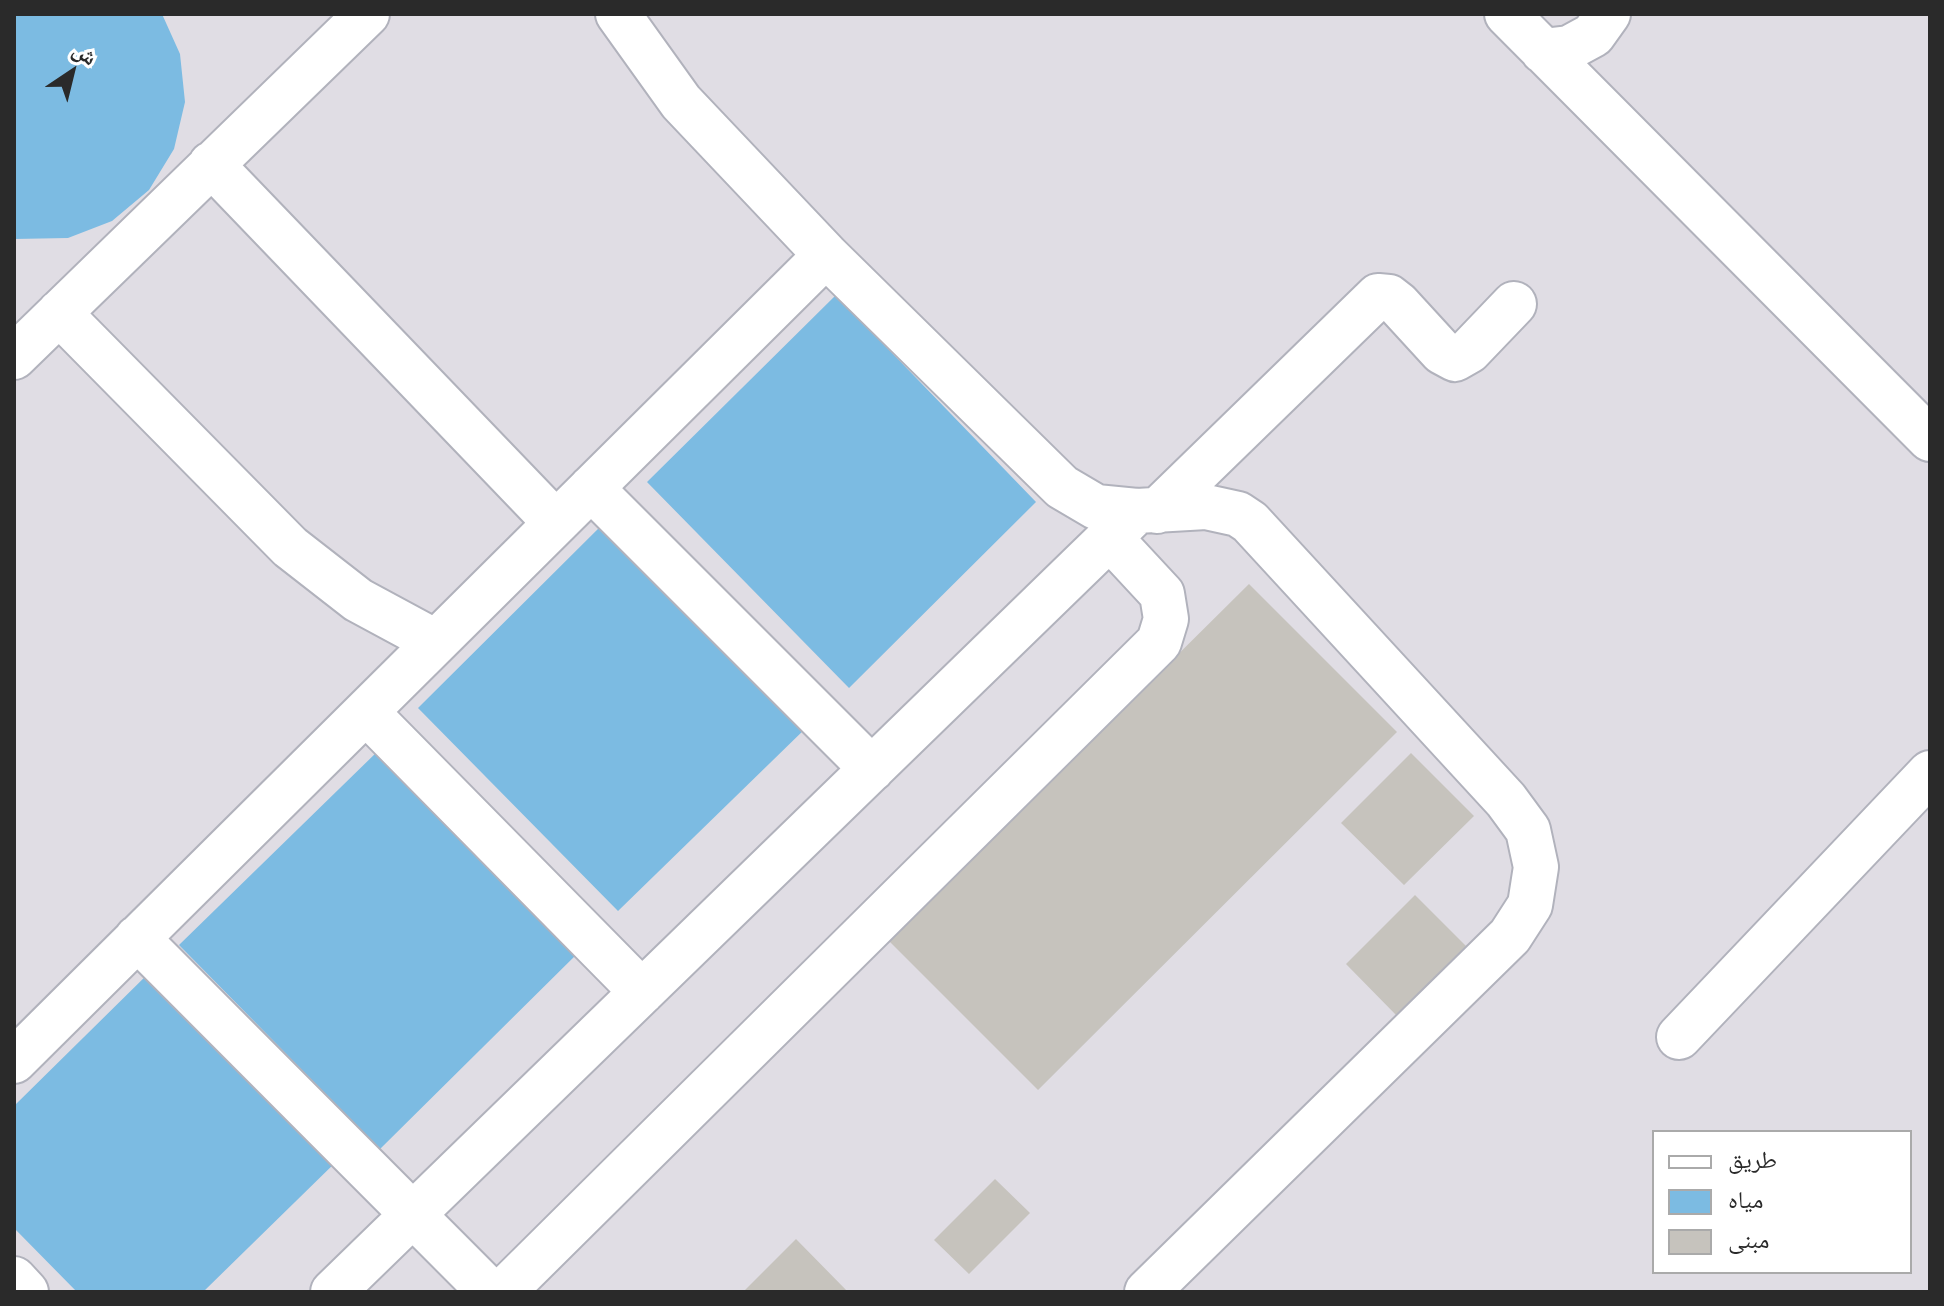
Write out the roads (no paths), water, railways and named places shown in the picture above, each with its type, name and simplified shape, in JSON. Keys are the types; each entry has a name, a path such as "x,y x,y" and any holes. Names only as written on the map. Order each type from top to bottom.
{"lane":[{"path":"14,357 367,14"},
{"path":"1507,14 1930,439"},
{"path":"1543,51 1569,48 1593,35 1608,14"},
{"path":"633,20 681,102 826,255 1062,487 1096,507 1134,520 1206,507 1238,514 1250,522 1506,800 1528,830 1536,867 1530,905 1510,936 1147,1292"},
{"path":"211,164 556,523"},
{"path":"14,1061 826,255"},
{"path":"333,1292 872,769 1134,520 1378,296 1389,297 1398,304 1442,352 1455,359 1469,351 1514,304"},
{"path":"59,313 290,547 358,600 434,641"},
{"path":"591,488 872,769"},
{"path":"503,1292 1159,642 1166,619 1162,594 1134,520"},
{"path":"366,712 642,992"},
{"path":"1679,1037 1930,773"},
{"path":"137,938 490,1292"},
{"path":"14,1279 26,1292"}],"water":[{"path":"14,14 162,14 180,54 185,102 174,149 149,190 112,221 68,238 14,239"},
{"path":"836,295 1036,502 849,688 647,482"},
{"path":"608,519 808,726 618,911 418,708"},
{"path":"380,749 582,949 380,1149 179,945"},
{"path":"154,968 341,1157 203,1292 77,1292 14,1228 14,1106"}]}
